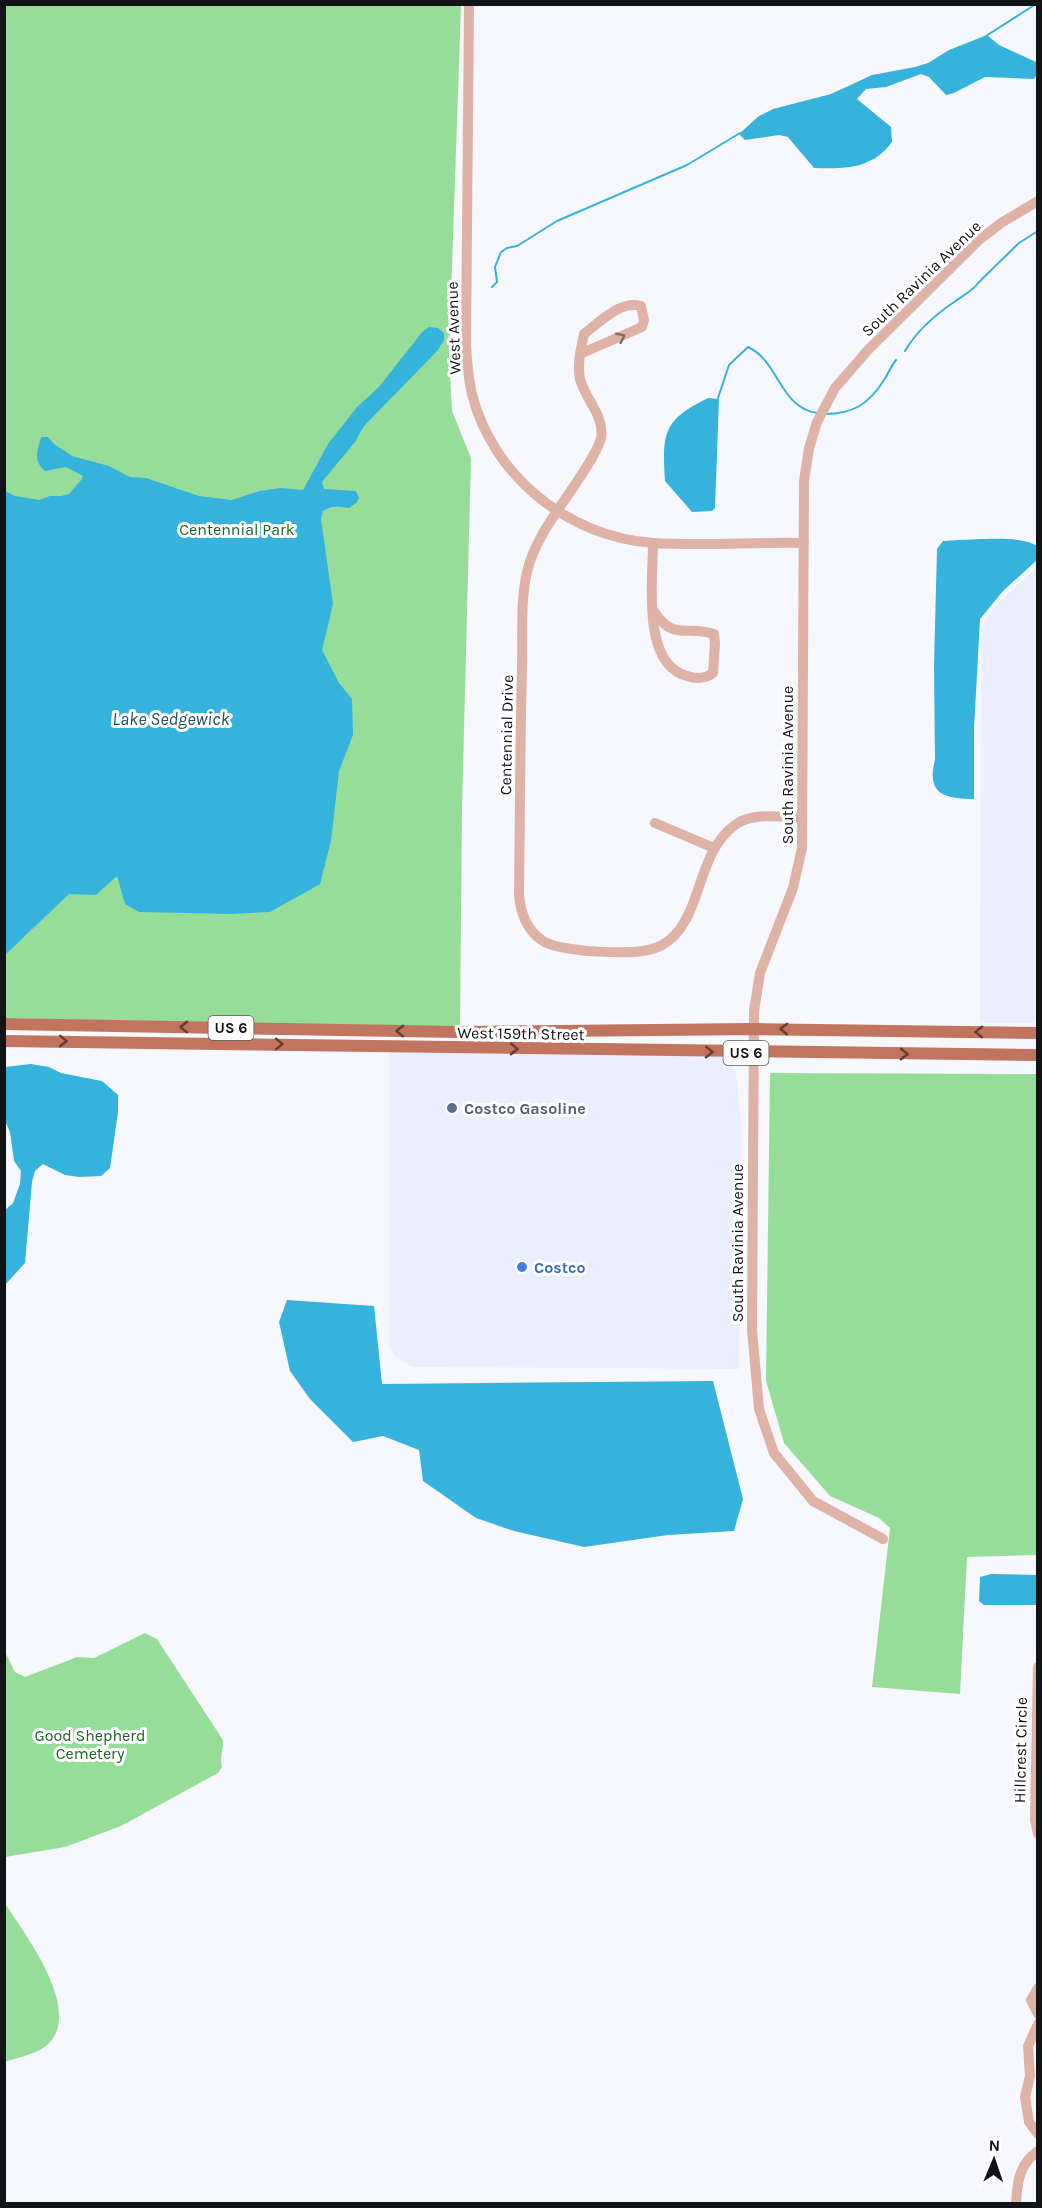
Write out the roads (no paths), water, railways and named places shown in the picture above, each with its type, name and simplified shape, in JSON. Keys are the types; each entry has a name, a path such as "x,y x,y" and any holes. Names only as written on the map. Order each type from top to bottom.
{"main road":[{"name":"West 159th Street","path":"4,1024 458,1032 753,1029 1038,1033"},
{"name":"West 159th Street","path":"4,1041 753,1053 1038,1055"}],"street":[{"name":"West Avenue","path":"469,4 466,296 468,367 471,393 483,426 511,471 543,502 557,512 598,531 653,543 804,543"},
{"name":"South Ravinia Avenue","path":"883,1539 813,1501 774,1452 759,1409 752,1330 753,1029 760,973 793,888 802,848 804,481 809,448 817,422 835,388 868,350 979,240 1001,223 1038,201"},
{"path":"633,304 641,306 644,320 642,327 580,354 584,334 618,309 633,304"},
{"name":"Centennial Drive","path":"580,354 580,379 598,415 601,439 534,551 527,572 524,594 520,908 531,930 542,940 558,948 642,951 656,948 680,929 714,848"},
{"path":"653,543 653,610 656,643 670,667 677,673 703,678 713,673 716,643 714,634 671,630 662,624 653,610"},
{"path":"655,823 714,848 723,836 737,824 750,819 802,818"},
{"name":"Hillcrest Circle","path":"1038,1667 1035,1820 1038,1834"},
{"path":"1038,1988 1031,2000 1038,2014"},
{"path":"1036,2133 1029,2122 1025,2097 1030,2076 1028,2046 1038,2024"},
{"path":"1016,2204 1020,2172 1028,2158 1038,2151"}],"water":[{"path":"987,35 999,45 1036,62 1037,75 1034,79 985,77 946,95 929,77 921,74 886,87 866,89 857,99 891,127 892,142 876,158 858,166 814,168 788,137 779,135 745,140 739,134 759,116 773,109 831,94 872,75 928,63 949,50"},
{"name":"Lake Sedgewick","path":"429,327 438,328 444,333 444,340 438,350 364,426 355,442 322,482 324,489 356,491 359,498 349,508 326,509 321,519 333,604 322,650 339,683 352,699 353,735 339,771 331,841 320,884 270,912 231,914 139,912 125,904 117,876 96,895 69,894 5,955 5,491 15,496 39,500 50,496 61,496 69,494 83,476 66,467 45,471 37,459 41,437 48,437 72,456 109,466 130,477 146,478 199,496 232,500 259,491 281,488 303,490 328,444 357,407 378,388 423,331"},
{"path":"708,398 719,399 715,508 712,511 692,512 665,481 665,439 668,430 682,413"},
{"path":"1021,540 1037,546 1037,560 1003,591 980,619 974,729 974,799 954,798 940,792 933,780 937,549 943,541"},
{"path":"31,1064 102,1081 118,1095 118,1112 110,1168 101,1176 65,1175 43,1164 35,1171 25,1263 5,1285 5,1210 13,1203 20,1184 21,1171 14,1161 10,1132 5,1121 5,1067"},
{"path":"287,1300 374,1306 382,1384 713,1381 743,1499 734,1531 668,1535 584,1547 514,1531 476,1518 423,1481 419,1450 383,1436 353,1442 310,1399 290,1371 279,1322"},
{"path":"991,1574 1037,1575 1037,1605 984,1605 979,1601 980,1577"}],"waterway":[{"path":"986,36 1036,4"},
{"path":"492,287 497,282 495,267 501,252 507,248 517,246 557,221 687,165 740,133"},
{"path":"905,351 933,318 973,288 1019,243 1038,231"},
{"path":"718,398 729,365 748,347 767,362 795,402 804,409 817,413"},
{"path":"825,414 852,410 866,401 878,388 896,360"}],"place":[{"name":"Costco Gasoline","path":"452,1108"},
{"name":"Costco","path":"522,1267"}],"park label":[{"name":"Centennial Park","path":"237,529"},
{"name":"Good Shepherd Cemetery","path":"90,1744"}]}
